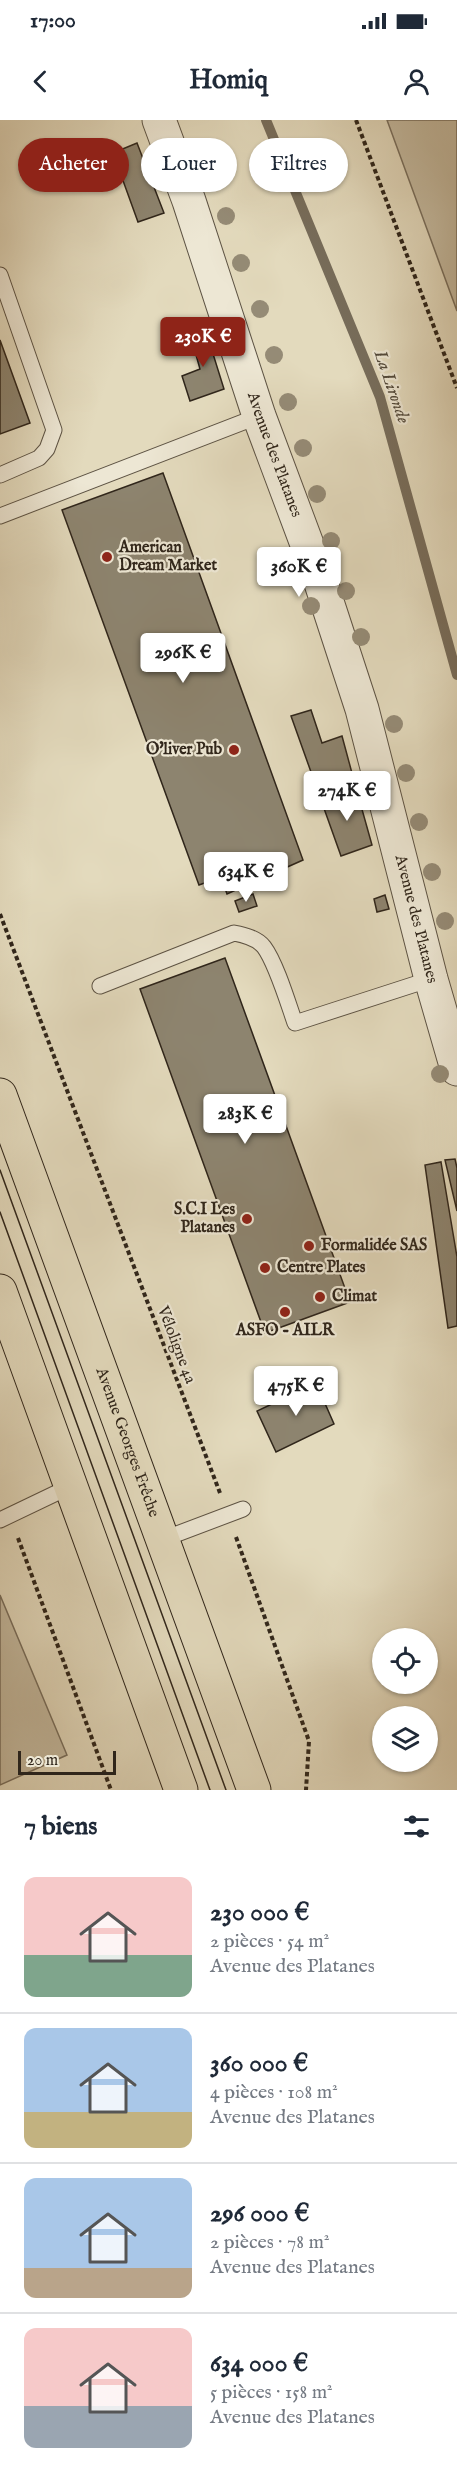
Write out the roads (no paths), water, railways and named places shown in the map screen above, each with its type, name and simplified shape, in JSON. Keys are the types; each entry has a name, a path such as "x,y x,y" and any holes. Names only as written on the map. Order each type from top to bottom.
{"main road":[{"name":"Avenue Georges Frêche","path":"0,1095 254,1790"},
{"path":"0,1291 182,1790"}],"street":[{"name":"Avenue des Platanes","path":"159,120 189,201 259,416 317,571 362,709 431,979 457,1069"}],"lane":[{"path":"0,275 54,430 47,449 39,458 0,475"},
{"path":"0,516 259,416"},
{"path":"100,986 234,933 250,937 263,946 283,989 295,1023 431,979"},
{"path":"5,1517 71,1486"},
{"path":"161,1540 243,1509"}],"waterway":[{"name":"La Lironde","path":"266,120 380,397 457,675"}],"tram line":[{"path":"0,1170 226,1790"},
{"path":"0,1212 210,1790"}],"place":[{"name":"American Dream Market","path":"107,557"},
{"name":"O'liver Pub","path":"234,750"},
{"name":"S.C.I Les Platanes","path":"247,1219"},
{"name":"Formalidée SAS","path":"309,1246"},
{"name":"Centre Plates","path":"265,1268"},
{"name":"Climat","path":"320,1297"},
{"name":"ASFO - AILR","path":"285,1312"}]}
